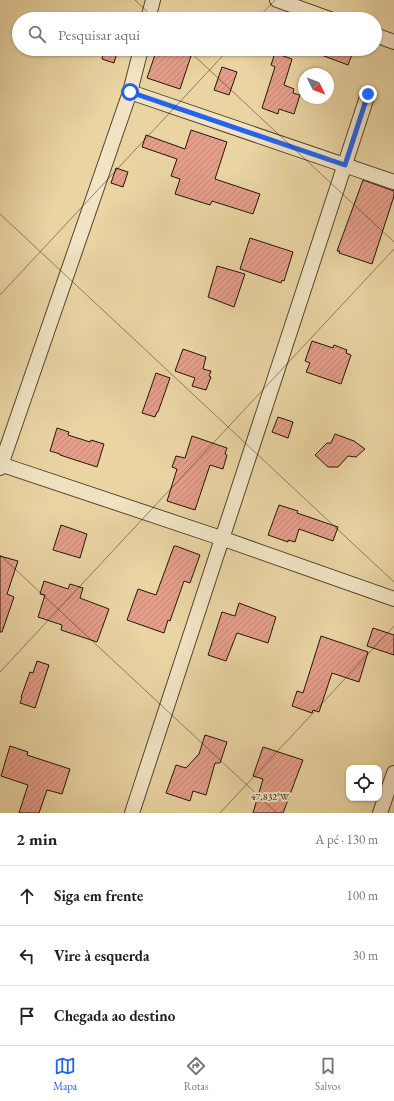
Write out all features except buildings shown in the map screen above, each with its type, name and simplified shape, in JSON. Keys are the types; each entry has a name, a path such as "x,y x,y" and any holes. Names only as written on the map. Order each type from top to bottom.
{"street":[{"path":"150,12 153,0"},
{"path":"277,0 310,12"},
{"path":"382,38 394,42"},
{"path":"139,56 130,92 0,465 222,538 394,598"},
{"path":"130,92 394,182"},
{"path":"132,813 368,94"},
{"path":"380,813 394,773"}],"route":[{"path":"130,92 345,165 368,94"}]}
